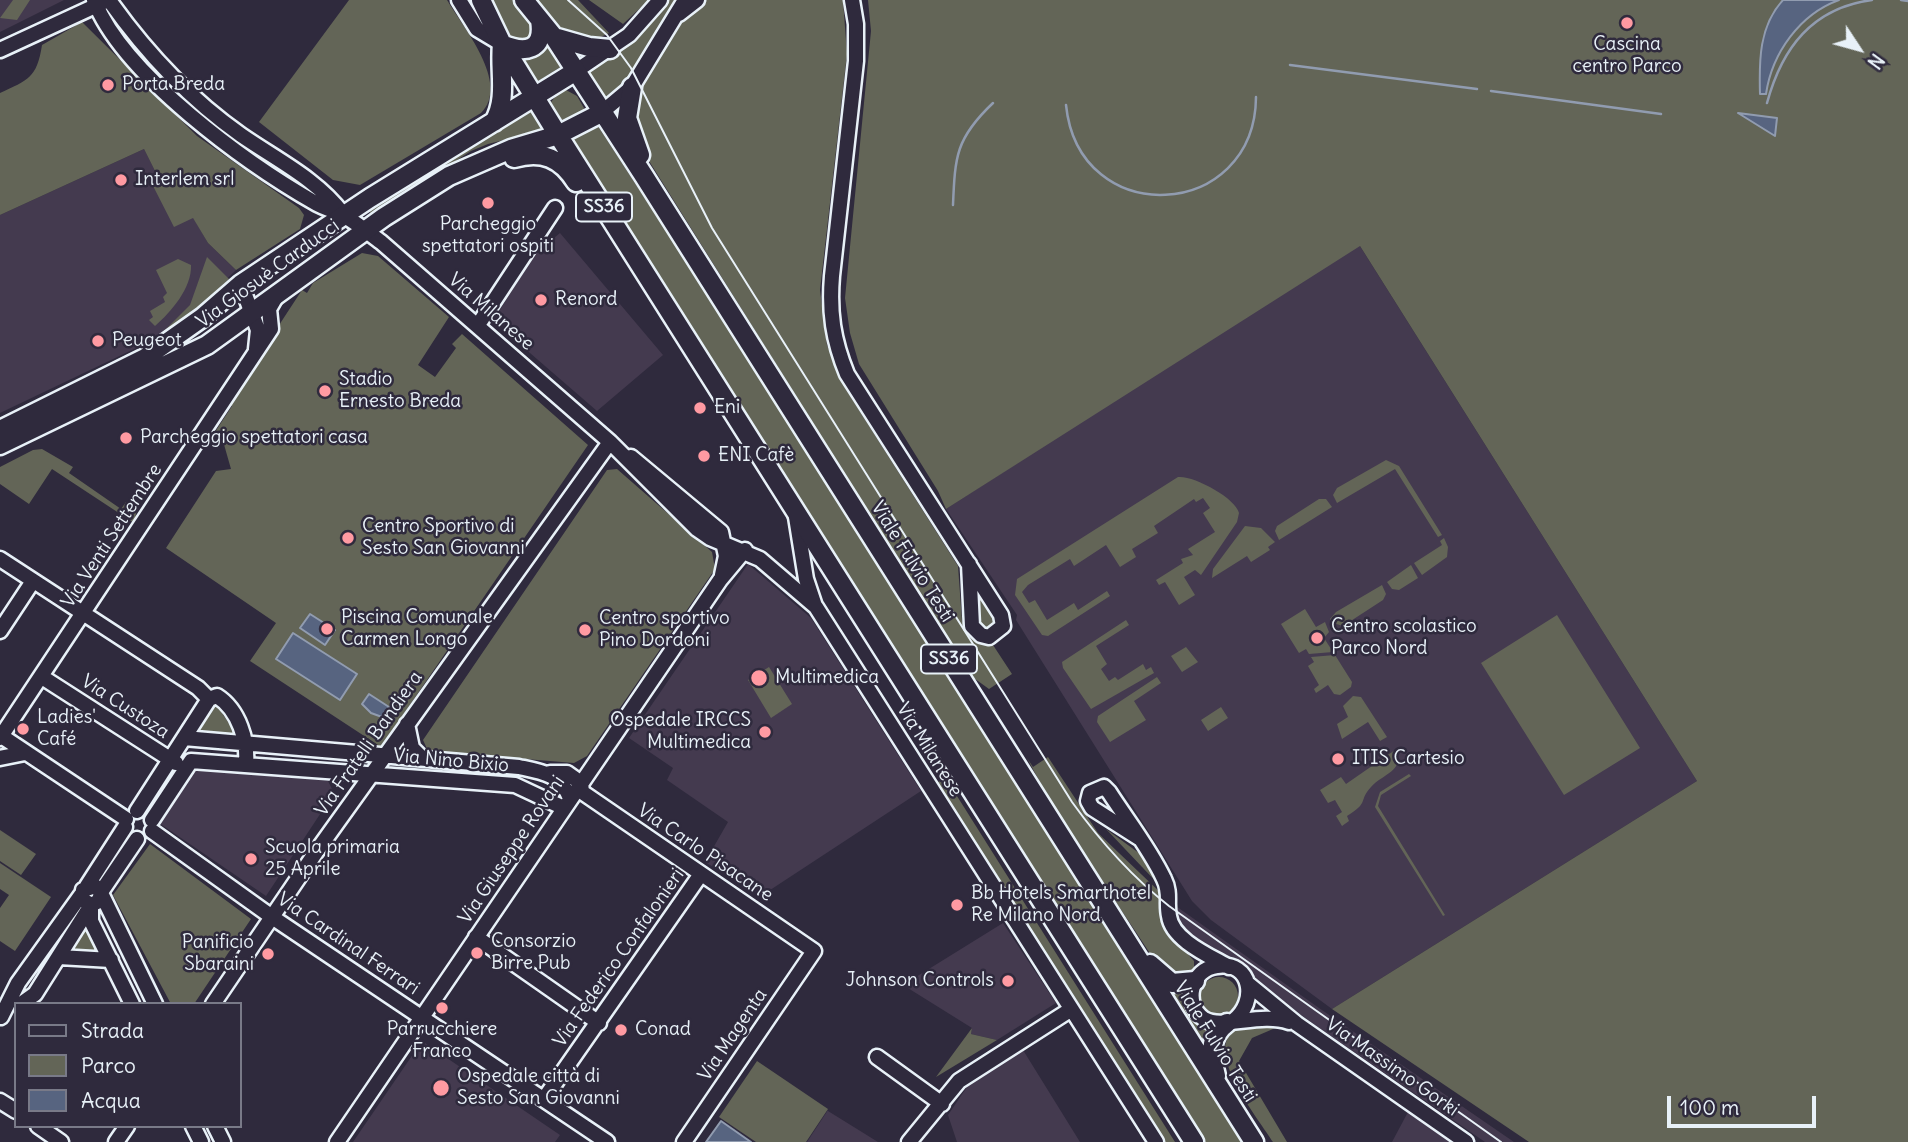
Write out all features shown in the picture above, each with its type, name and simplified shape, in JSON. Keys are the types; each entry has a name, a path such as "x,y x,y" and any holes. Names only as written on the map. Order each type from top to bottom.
{"main road":[{"path":"481,0 502,44 558,135 601,113"},
{"name":"Viale Fulvio Testi","path":"524,0 554,37 644,176 1254,1142"},
{"path":"502,44 520,51 533,46 541,34 540,20"},
{"path":"554,37 589,47 610,49"},
{"path":"494,122 503,96 499,66 502,44"},
{"path":"536,98 576,71"},
{"path":"632,87 627,118 641,156 644,176"},
{"name":"Via Giosuè Carducci","path":"0,430 145,358 203,317 240,284 344,215 536,98"},
{"name":"Via Giosuè Carducci","path":"0,445 207,345 252,309 365,230 449,176 487,159 558,135"},
{"name":"SS36","path":"558,135 1195,1142"},
{"path":"487,159 502,161 528,154 544,155 560,162 627,265 649,279"},
{"path":"1091,882 1107,899 1160,975 1172,983 1196,978"},
{"path":"1219,1086 1211,1057 1212,1044 1216,1034 1230,1022"},
{"path":"1161,1089 1182,1142"}],"street":[{"path":"459,0 477,29 502,44"},
{"path":"576,71 629,35 660,0"},
{"path":"601,113 632,87 685,0"},
{"path":"675,17 697,0"},
{"path":"852,0 856,61 829,309 834,337 847,374 969,564"},
{"path":"0,50 101,1"},
{"name":"Via Milanese","path":"101,1 200,101 240,134 329,195 344,215 478,325 610,442 652,471 714,523 724,542 760,559 816,607 1070,1010"},
{"path":"478,325 555,208"},
{"path":"240,284 258,330 254,353"},
{"name":"Via Venti Settembre","path":"1,736 43,677 271,329 269,309 284,287"},
{"name":"Via Fratelli Bandiera","path":"214,1002 372,773 610,442"},
{"path":"794,508 806,579 816,607"},
{"name":"Via Giuseppe Rovani","path":"720,580 726,556 724,542"},
{"name":"Via Giuseppe Rovani","path":"337,1142 720,580 745,550"},
{"path":"0,559 198,688 209,699"},
{"path":"0,631 33,581"},
{"name":"Via Custoza","path":"43,677 170,760 188,766"},
{"path":"23,1002 35,994 60,957 129,819 209,699 217,696 226,702 247,744 246,765"},
{"name":"Via Nino Bixio","path":"407,724 412,748 422,758"},
{"path":"1,736 129,819"},
{"name":"Via Nino Bixio","path":"184,738 519,767 567,774 581,783"},
{"path":"0,758 25,753"},
{"name":"Via Nino Bixio","path":"188,766 246,765 515,785 567,803"},
{"path":"129,819 129,835 137,839 146,838 188,766"},
{"path":"515,785 519,767"},
{"path":"550,773 565,786 567,803"},
{"name":"Via Carlo Pisacane","path":"581,783 582,792 814,951"},
{"path":"129,819 146,813 152,826"},
{"name":"Via Cardinal Ferrari","path":"152,826 272,916 607,1142"},
{"path":"1135,832 1167,887 1170,922 1194,946 1238,971 1247,983 1248,1004 1230,1022 1215,1023 1198,1013 1192,1001 1199,967 1194,946"},
{"path":"1,1017 18,983 137,839"},
{"name":"Via Federico Confalonieri","path":"544,1099 701,874"},
{"path":"92,896 91,921 131,1002"},
{"path":"92,896 154,1002"},
{"path":"475,937 599,1023"},
{"name":"Via Magenta","path":"684,1142 814,951"},
{"path":"60,957 111,960"},
{"path":"1196,978 1213,966 1229,967"},
{"name":"Via Massimo Gorki","path":"1247,983 1297,1024 1466,1142"},
{"path":"909,1142 959,1081 1070,1010 1156,1142"},
{"name":"Via Massimo Gorki","path":"1230,1022 1264,1016 1297,1024"},
{"path":"877,1057 944,1101"},
{"path":"41,1128 61,1142"}],"shaded area":[{"path":"0,0 64,0 0,32"},
{"path":"144,149 157,175 151,179 193,217 208,243 236,270 176,329 0,413 0,215"},
{"path":"560,233 663,355 597,411 493,321 535,254"},
{"name":"Centro scolastico Parco Nord","path":"1358,243 1697,781 1332,1009 1211,920 1192,901 1016,620 1017,615 946,509"},
{"name":"Multimedica","path":"748,564 811,618 921,791 761,896 705,862 728,822 667,780 673,768 629,738"},
{"name":"Scuola primaria 25 Aprile","path":"195,769 328,781 334,793 266,896 159,823"},
{"path":"1173,904 1514,1142 1485,1142 1315,1025 1178,926"},
{"path":"1003,923 1056,1003 997,1040 971,1034 972,1028 903,985"},
{"name":"Ospedale città di Sesto San Giovanni","path":"422,1041 560,1135 555,1142 353,1142"},
{"path":"1023,1050 1080,1142 957,1142 948,1115 967,1087"},
{"path":"828,1111 878,1142 807,1142"},
{"path":"1408,1112 1450,1142 1392,1142"}],"green space":[{"path":"13,0 30,0 17,20 0,18"},
{"path":"349,0 447,0 473,40 488,72 491,87 489,101 481,113 360,185 333,180 259,122"},
{"path":"492,0 515,0 535,29 530,42 514,43"},
{"path":"536,0 578,0 609,33 595,40 563,35"},
{"path":"589,0 649,0 623,24"},
{"path":"668,0 679,0 627,80 604,98 587,73 632,42"},
{"path":"704,0 843,0 847,54 820,290 827,345 847,391 958,566 962,621 975,640 993,645 1012,674 989,689 971,676 634,137 634,93 682,20"},
{"path":"868,0 1908,0 1908,1142 1529,1142 1332,1009 1697,781 1360,246 946,509 938,491 859,364 850,333 845,298 871,31"},
{"path":"82,22 197,136 299,208 304,215 300,229 236,270 208,243 193,218 174,227 150,180 157,175 144,149 0,215 0,93 30,76 37,65 42,45"},
{"path":"548,38 565,64 537,82 520,56 538,53"},
{"path":"566,90 577,96 584,108 582,113 565,121 558,118 551,102 559,92"},
{"path":"531,110 544,130 471,151 372,215 369,211"},
{"path":"596,123 761,377 1244,1142 1203,1142 570,138"},
{"name":"Centro Sportivo di Sesto San Giovanni","path":"362,253 378,256 449,317 418,365 435,377 456,348 452,344 462,334 588,445 381,747 250,661 276,623 166,548 216,471 231,469 223,441 213,435 232,406 228,403 302,290 307,293 313,283"},
{"path":"207,257 229,279 183,322 152,343 190,305"},
{"path":"178,259 191,265 188,282 174,307 155,326 149,320 153,317 150,311 165,302 163,297 167,293 156,270"},
{"path":"42,449 73,467 69,473 121,509 126,502 137,509 134,523 52,469 29,504 0,484 0,467 33,450"},
{"path":"1386,460 1399,466 1442,535 1438,537 1395,469 1337,503 1333,495 1337,488"},
{"name":"Centro sportivo Pino Dordoni","path":"617,469 712,552 715,569 587,756 574,763 428,751 423,740 607,470"},
{"path":"1178,477 1193,480 1222,494 1239,513 1237,522 1201,575 1195,570 1184,577 1195,595 1179,605 1165,582 1159,585 1156,580 1183,563 1181,559 1193,555 1188,549 1215,532 1203,513 1210,508 1203,498 1196,502 1194,499 1154,526 1158,533 1132,549 1136,557 1120,567 1106,545 1074,566 1070,559 1028,585 1022,592 1029,603 1035,600 1047,620 1074,603 1078,610 1107,591 1110,596 1048,636 1042,635 1015,595 1017,579"},
{"path":"1319,499 1326,499 1332,507 1279,540 1275,531 1277,526"},
{"path":"1245,526 1261,528 1275,542 1268,547 1270,550 1251,562 1247,556 1212,578 1213,569"},
{"path":"1444,538 1448,547 1447,557 1422,575 1414,563 1442,545 1440,541"},
{"path":"1411,565 1418,578 1399,590 1392,589 1387,582"},
{"path":"1382,585 1386,594 1383,600 1343,626 1330,619 1336,612"},
{"path":"976,594 980,595 996,620 994,626 986,630 977,621"},
{"path":"1305,609 1316,627 1325,622 1329,632 1324,638 1333,652 1309,654 1306,649 1299,653 1281,624"},
{"path":"1557,615 1640,748 1564,795 1481,663"},
{"path":"1126,620 1129,625 1096,646 1107,664 1101,669 1109,681 1115,677 1118,680 1143,664 1146,670 1151,667 1154,673 1091,709 1063,668 1062,662"},
{"path":"1186,647 1198,662 1182,672 1171,656"},
{"path":"1335,655 1352,682 1351,687 1340,695 1334,694 1328,685 1316,693 1314,689 1319,685 1308,666 1314,662 1311,657"},
{"path":"769,667 792,704 771,718 748,680"},
{"path":"1157,677 1161,683 1134,701 1146,720 1110,742 1097,722 1098,716"},
{"path":"1353,696 1361,697 1387,737 1380,741 1368,722 1342,739 1337,724 1348,717 1343,706"},
{"path":"216,704 238,737 193,734 212,705"},
{"path":"1221,707 1228,718 1208,731 1201,720"},
{"path":"1395,750 1398,757 1395,768 1371,787 1361,804 1347,816 1349,821 1342,826 1336,816 1342,812 1335,800 1328,803 1320,790 1341,777 1346,784"},
{"path":"1048,757 1098,833 1163,895 1172,936 1194,961 1194,969 1189,979 1162,972 1075,840 1027,758 1033,767"},
{"path":"1409,774 1411,776 1381,795 1378,806 1445,915 1443,916 1375,807 1380,792"},
{"path":"945,777 1175,1142 1163,1142 937,783"},
{"path":"1106,829 1143,856 1162,888"},
{"path":"0,830 36,854 21,875 0,861"},
{"path":"150,844 251,919 195,1002 170,1002 113,895"},
{"path":"0,863 51,897 15,951 0,941 0,908 9,895 0,889"},
{"path":"88,924 100,953 71,950"},
{"path":"1219,977 1232,983 1238,996 1232,1009 1219,1015 1206,1009 1200,996 1206,983"},
{"path":"1166,988 1185,988 1186,1005 1214,1027 1204,1048"},
{"path":"1266,1020 1280,1026 1252,1038 1239,1061 1287,1142 1273,1142 1239,1089 1226,1058 1225,1045 1233,1032"},
{"path":"972,1028 971,1034 997,1040 936,1077"},
{"path":"757,1061 828,1109 806,1142 756,1142 719,1117"}],"water":[{"path":"1783,0 1839,0 1825,6 1800,25 1774,64 1766,94 1760,94 1762,44 1769,21"},
{"path":"1738,113 1777,118 1775,136"},
{"path":"310,614 335,630 325,645 300,628"},
{"path":"293,633 357,674 340,700 276,659"},
{"path":"369,694 389,707 382,717 371,713 362,704"},
{"path":"721,1121 751,1142 706,1142"}],"waterway":[{"path":"1767,103 1781,65 1803,34 1832,12 1851,4 1872,0"},
{"path":"1901,0 1908,1"},
{"path":"1290,65 1477,89"},
{"path":"1491,91 1661,114"},
{"path":"1066,105 1078,146 1101,174 1132,191 1166,195 1199,187 1228,168 1248,138 1256,97"},
{"path":"953,205 960,149 971,127 993,103"}],"tram line":[{"path":"568,0 607,35 631,68 712,228 1072,802 1094,830 1129,870 1169,906 1501,1142"}],"place":[{"name":"Cascina centro Parco","path":"1627,23"},
{"name":"Porta Breda","path":"108,85"},
{"name":"Interlem srl","path":"121,180"},
{"name":"Parcheggio spettatori ospiti","path":"488,203"},
{"name":"Renord","path":"541,300"},
{"name":"Peugeot","path":"98,341"},
{"name":"Stadio Ernesto Breda","path":"325,391"},
{"name":"Eni","path":"700,408"},
{"name":"Parcheggio spettatori casa","path":"126,438"},
{"name":"ENI Cafè","path":"704,456"},
{"name":"Centro Sportivo di Sesto San Giovanni","path":"348,538"},
{"name":"Piscina Comunale Carmen Longo","path":"327,629"},
{"name":"Centro sportivo Pino Dordoni","path":"585,630"},
{"name":"Centro scolastico Parco Nord","path":"1317,638"},
{"name":"Multimedica","path":"759,678"},
{"name":"Ladies' Café","path":"23,729"},
{"name":"Ospedale IRCCS Multimedica","path":"765,732"},
{"name":"ITIS Cartesio","path":"1338,759"},
{"name":"Scuola primaria 25 Aprile","path":"251,859"},
{"name":"Bb Hotels Smarthotel Re Milano Nord","path":"957,905"},
{"name":"Consorzio Birre Pub","path":"477,953"},
{"name":"Panificio Sbaraini","path":"268,954"},
{"name":"Johnson Controls","path":"1008,981"},
{"name":"Parrucchiere Franco","path":"442,1008"},
{"name":"Conad","path":"621,1030"},
{"name":"Ospedale città di Sesto San Giovanni","path":"441,1088"}]}
